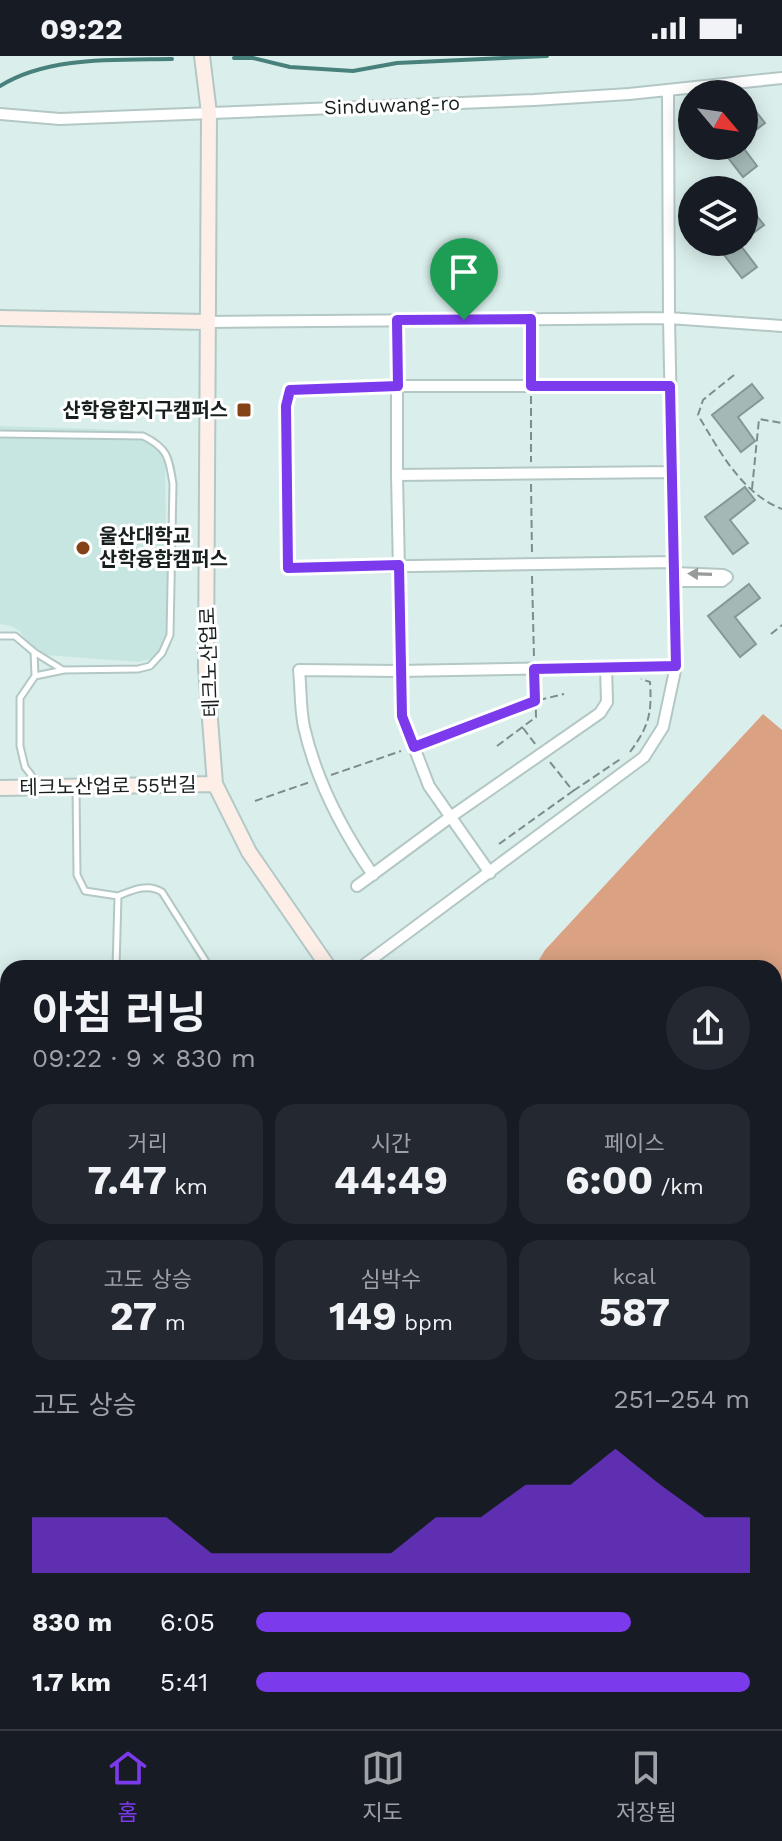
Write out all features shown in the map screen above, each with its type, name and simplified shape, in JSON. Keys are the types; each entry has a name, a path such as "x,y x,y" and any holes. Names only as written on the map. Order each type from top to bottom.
{"main road":[{"name":"테크노산업로","path":"202,56 209,113 206,668 215,784 249,852 323,960"},
{"path":"0,318 207,322"},
{"name":"테크노산업로 55번길","path":"0,788 215,784"}],"street":[{"name":"Sinduwang-ro","path":"1,114 60,119 534,100 782,78"},
{"path":"371,960 644,757 663,727 676,666 668,90"},
{"path":"207,322 669,318 782,326"},
{"path":"397,320 399,671 402,716 429,786 490,873"},
{"path":"670,386 398,386 290,390 286,406 288,568 532,564 674,572"},
{"path":"397,475 671,472"},
{"path":"373,875 345,834 321,778 304,726 299,670 676,666"},
{"path":"357,886 600,713 607,702 606,667"}],"lane":[{"path":"0,434 143,436 160,444 170,465 173,484 170,635 162,653 150,666 138,669 64,670 35,676"},
{"path":"0,636 15,636 64,670"},
{"path":"34,652 35,676 20,698 20,746 25,767 41,788"},
{"path":"76,786 77,875 85,891 118,896 139,887 156,888 162,892 205,960"},
{"path":"116,960 118,896"}],"path":[{"path":"497,746 536,717 531,319"},
{"path":"734,375 703,400 698,415 733,472 769,503 782,509"},
{"path":"752,489 759,419 782,423"},
{"path":"771,634 782,625"},
{"path":"499,844 630,752 646,730 651,710 650,682 640,679"},
{"path":"255,801 414,747 535,701 564,694"},
{"path":"548,759 573,791"}],"shaded area":[{"name":"울산대학교 산학융합캠퍼스","path":"0,426 129,430 145,435 160,449 165,460 168,631 163,646 151,659 138,662 46,655 30,646 20,631 0,624"},
{"path":"763,714 782,730 782,960 539,960"}],"building":[{"path":"758,114 765,123 758,128"},
{"path":"730,160 752,160 757,166 742,176"},
{"path":"725,256 749,256 757,267 742,278"},
{"path":"752,384 763,398 738,417 755,441 741,452 712,415"},
{"path":"745,487 755,500 730,520 748,543 733,554 705,517"},
{"path":"749,584 760,598 735,617 756,644 740,657 708,616"}],"waterway":[{"path":"234,58 253,58 290,67 353,71 397,63 547,56"},
{"path":"0,86 39,69 61,65 106,60 172,59"}],"place":[{"name":"산학융합지구캠퍼스","path":"244,410"},
{"name":"울산대학교 산학융합캠퍼스","path":"83,548"}],"route":[{"path":"531,319 531,386 670,386 676,666 534,669 535,701 414,747 402,716 399,565 288,568 286,406 290,390 398,386 397,320 464,320 531,319"}]}
